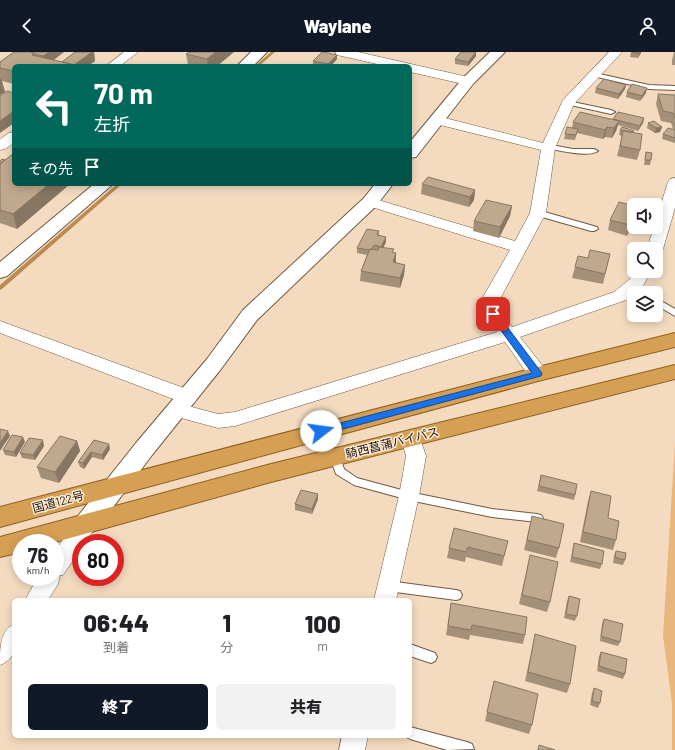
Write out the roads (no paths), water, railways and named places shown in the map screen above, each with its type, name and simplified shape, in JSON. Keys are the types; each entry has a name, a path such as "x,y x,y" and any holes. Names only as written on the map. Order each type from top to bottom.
{"highway":[{"path":"116,486 538,374 675,340"},
{"path":"365,420 416,418 460,410 675,357"},
{"name":"騎西菖蒲バイパス","path":"88,523 271,472 675,372"},
{"name":"国道122号","path":"0,517 116,486"},
{"path":"0,548 88,523"}],"street":[{"path":"115,64 132,52"},
{"path":"246,64 260,52"},
{"path":"342,52 393,64"},
{"path":"397,64 401,52"},
{"path":"412,151 468,81 498,52"},
{"path":"538,374 493,314 492,297 538,214 548,147 568,103 616,52"},
{"path":"412,68 468,81"},
{"path":"437,120 548,147"},
{"path":"0,146 12,137"},
{"path":"657,242 675,182"},
{"path":"3,266 102,186"},
{"path":"64,556 116,486 182,404 250,315 370,202 382,186"},
{"path":"370,202 520,248"},
{"path":"0,327 182,404 218,421 236,419 440,357 627,294"},
{"path":"386,593 409,496 416,456 411,438"},
{"path":"37,598 45,586"},
{"path":"0,654 12,637"},
{"path":"352,750 355,738"}],"lane":[{"path":"595,75 649,87 675,88"},
{"path":"568,103 611,112"},
{"path":"548,147 573,151 594,151"},
{"path":"538,214 594,229"},
{"path":"663,305 675,313"},
{"path":"335,457 340,471 354,481 409,496 492,513 537,518"},
{"path":"386,593 456,595"},
{"path":"412,651 431,657"},
{"path":"412,734 467,749"}],"waterway":[{"path":"259,64 273,52"},
{"path":"0,288 118,186"}]}
